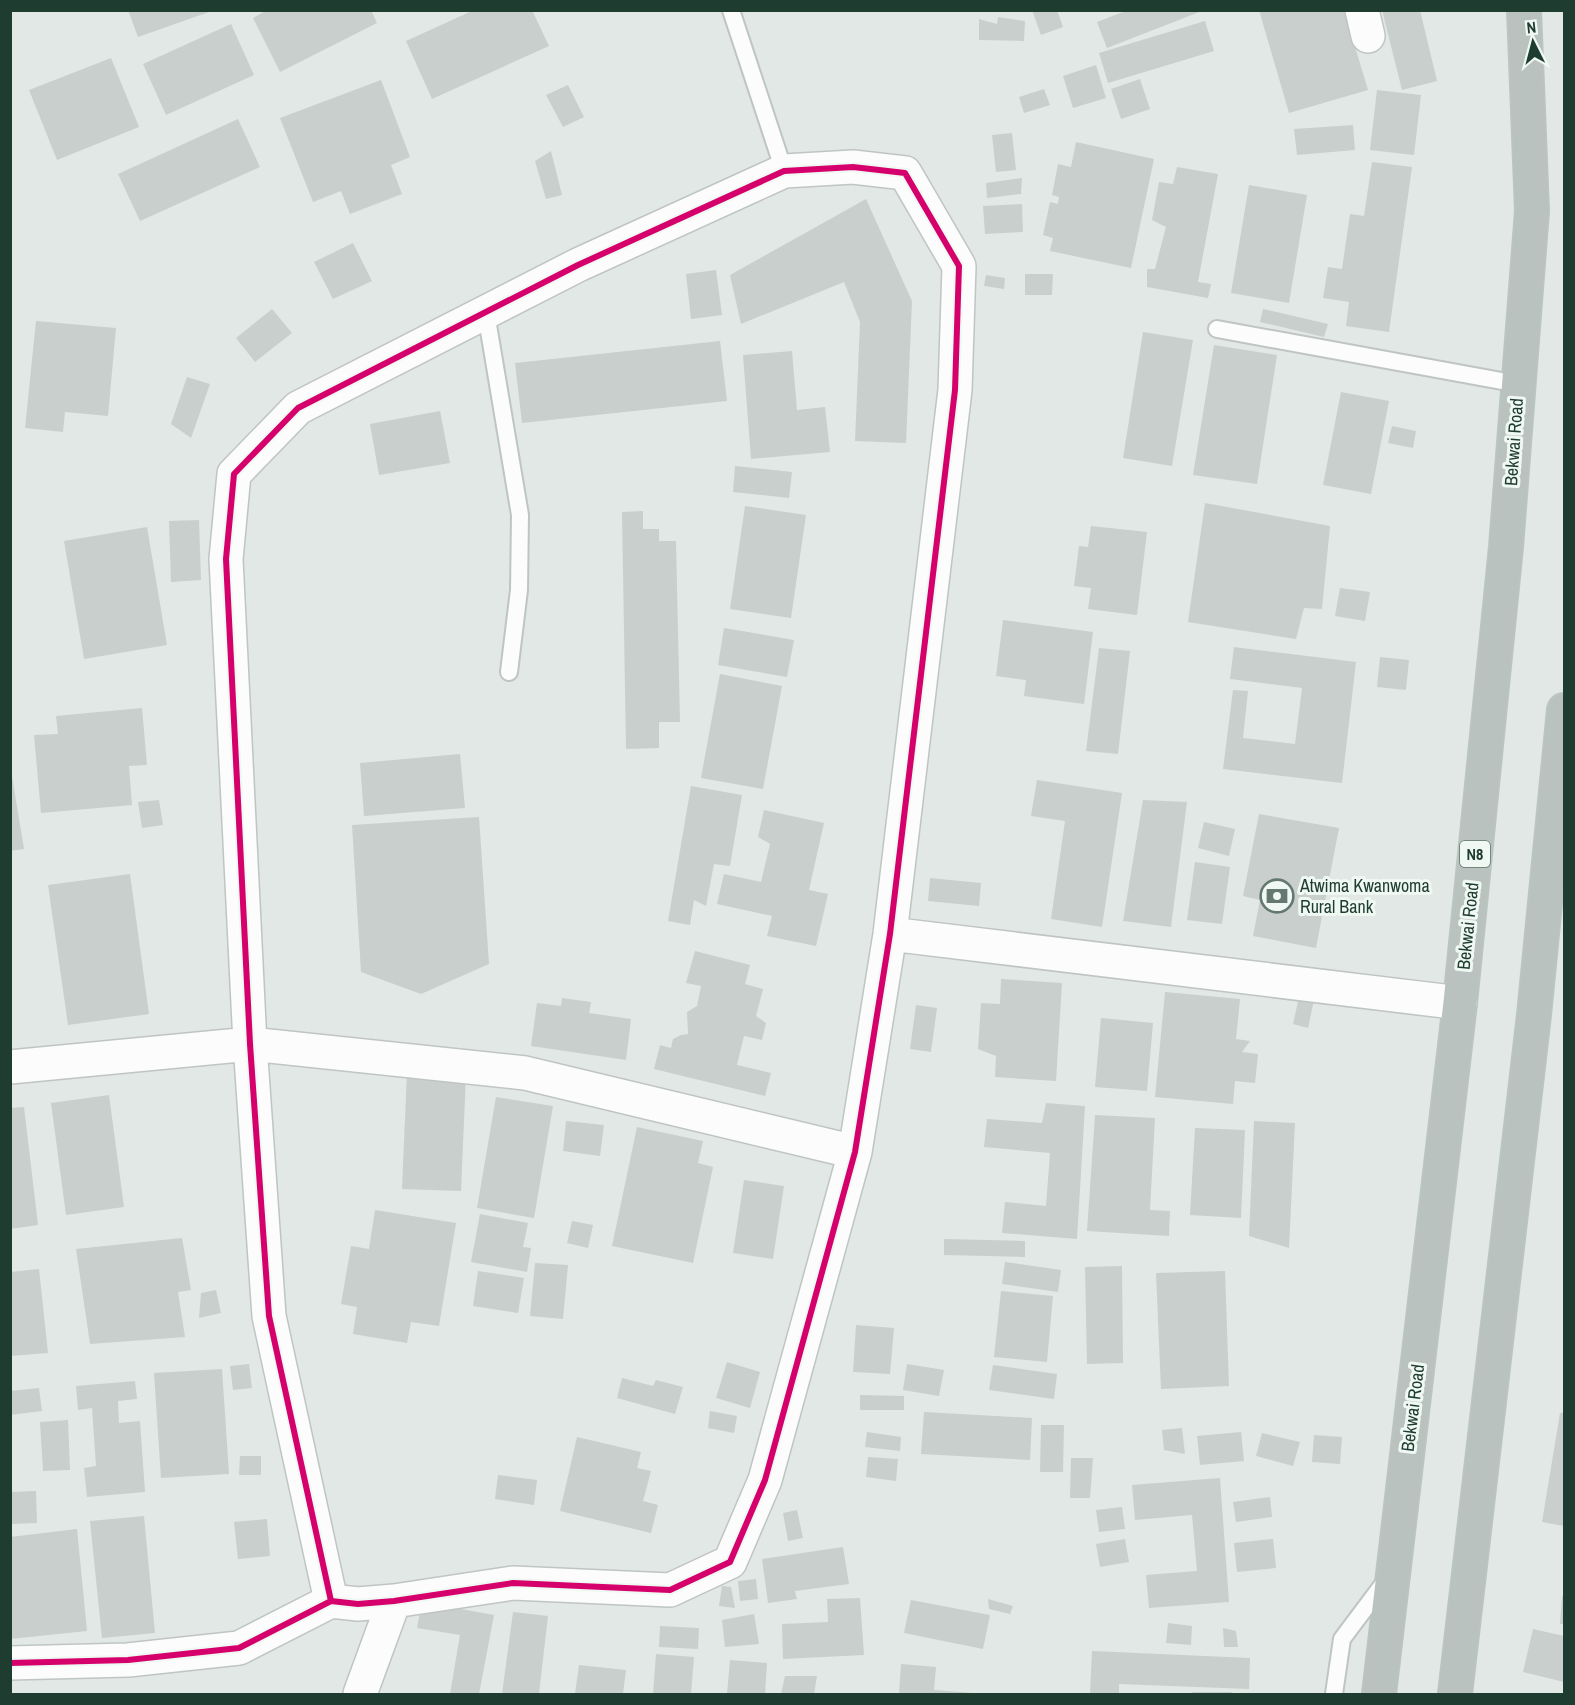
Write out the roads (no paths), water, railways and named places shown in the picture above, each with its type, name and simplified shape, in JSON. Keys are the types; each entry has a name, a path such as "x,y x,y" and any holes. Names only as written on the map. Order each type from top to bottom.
{"highway":[{"name":"Bekwai Road","path":"1379,1695 1460,1003 1504,559 1532,211 1524,10"},
{"path":"1460,1694 1534,1015 1564,710"}],"street":[{"path":"10,1663 128,1660 239,1648 331,1601 358,1604 394,1601 513,1583 670,1590 730,1563 765,1480 855,1152 890,934 955,390 959,266 905,172 853,168 784,171 578,266 298,408 234,474 226,559 250,1044 269,1316 331,1601"},
{"path":"890,934 1460,1003"},
{"path":"10,1067 250,1044 525,1073 855,1152"},
{"path":"360,1695 394,1601"}],"lane":[{"path":"731,10 784,171"},
{"path":"486,313 520,515 519,590 509,672"},
{"path":"1217,329 1518,384"},
{"path":"1334,1695 1342,1639 1394,1569"}],"place":[{"name":"Atwima Kwanwoma Rural Bank","path":"1277,896"}]}
